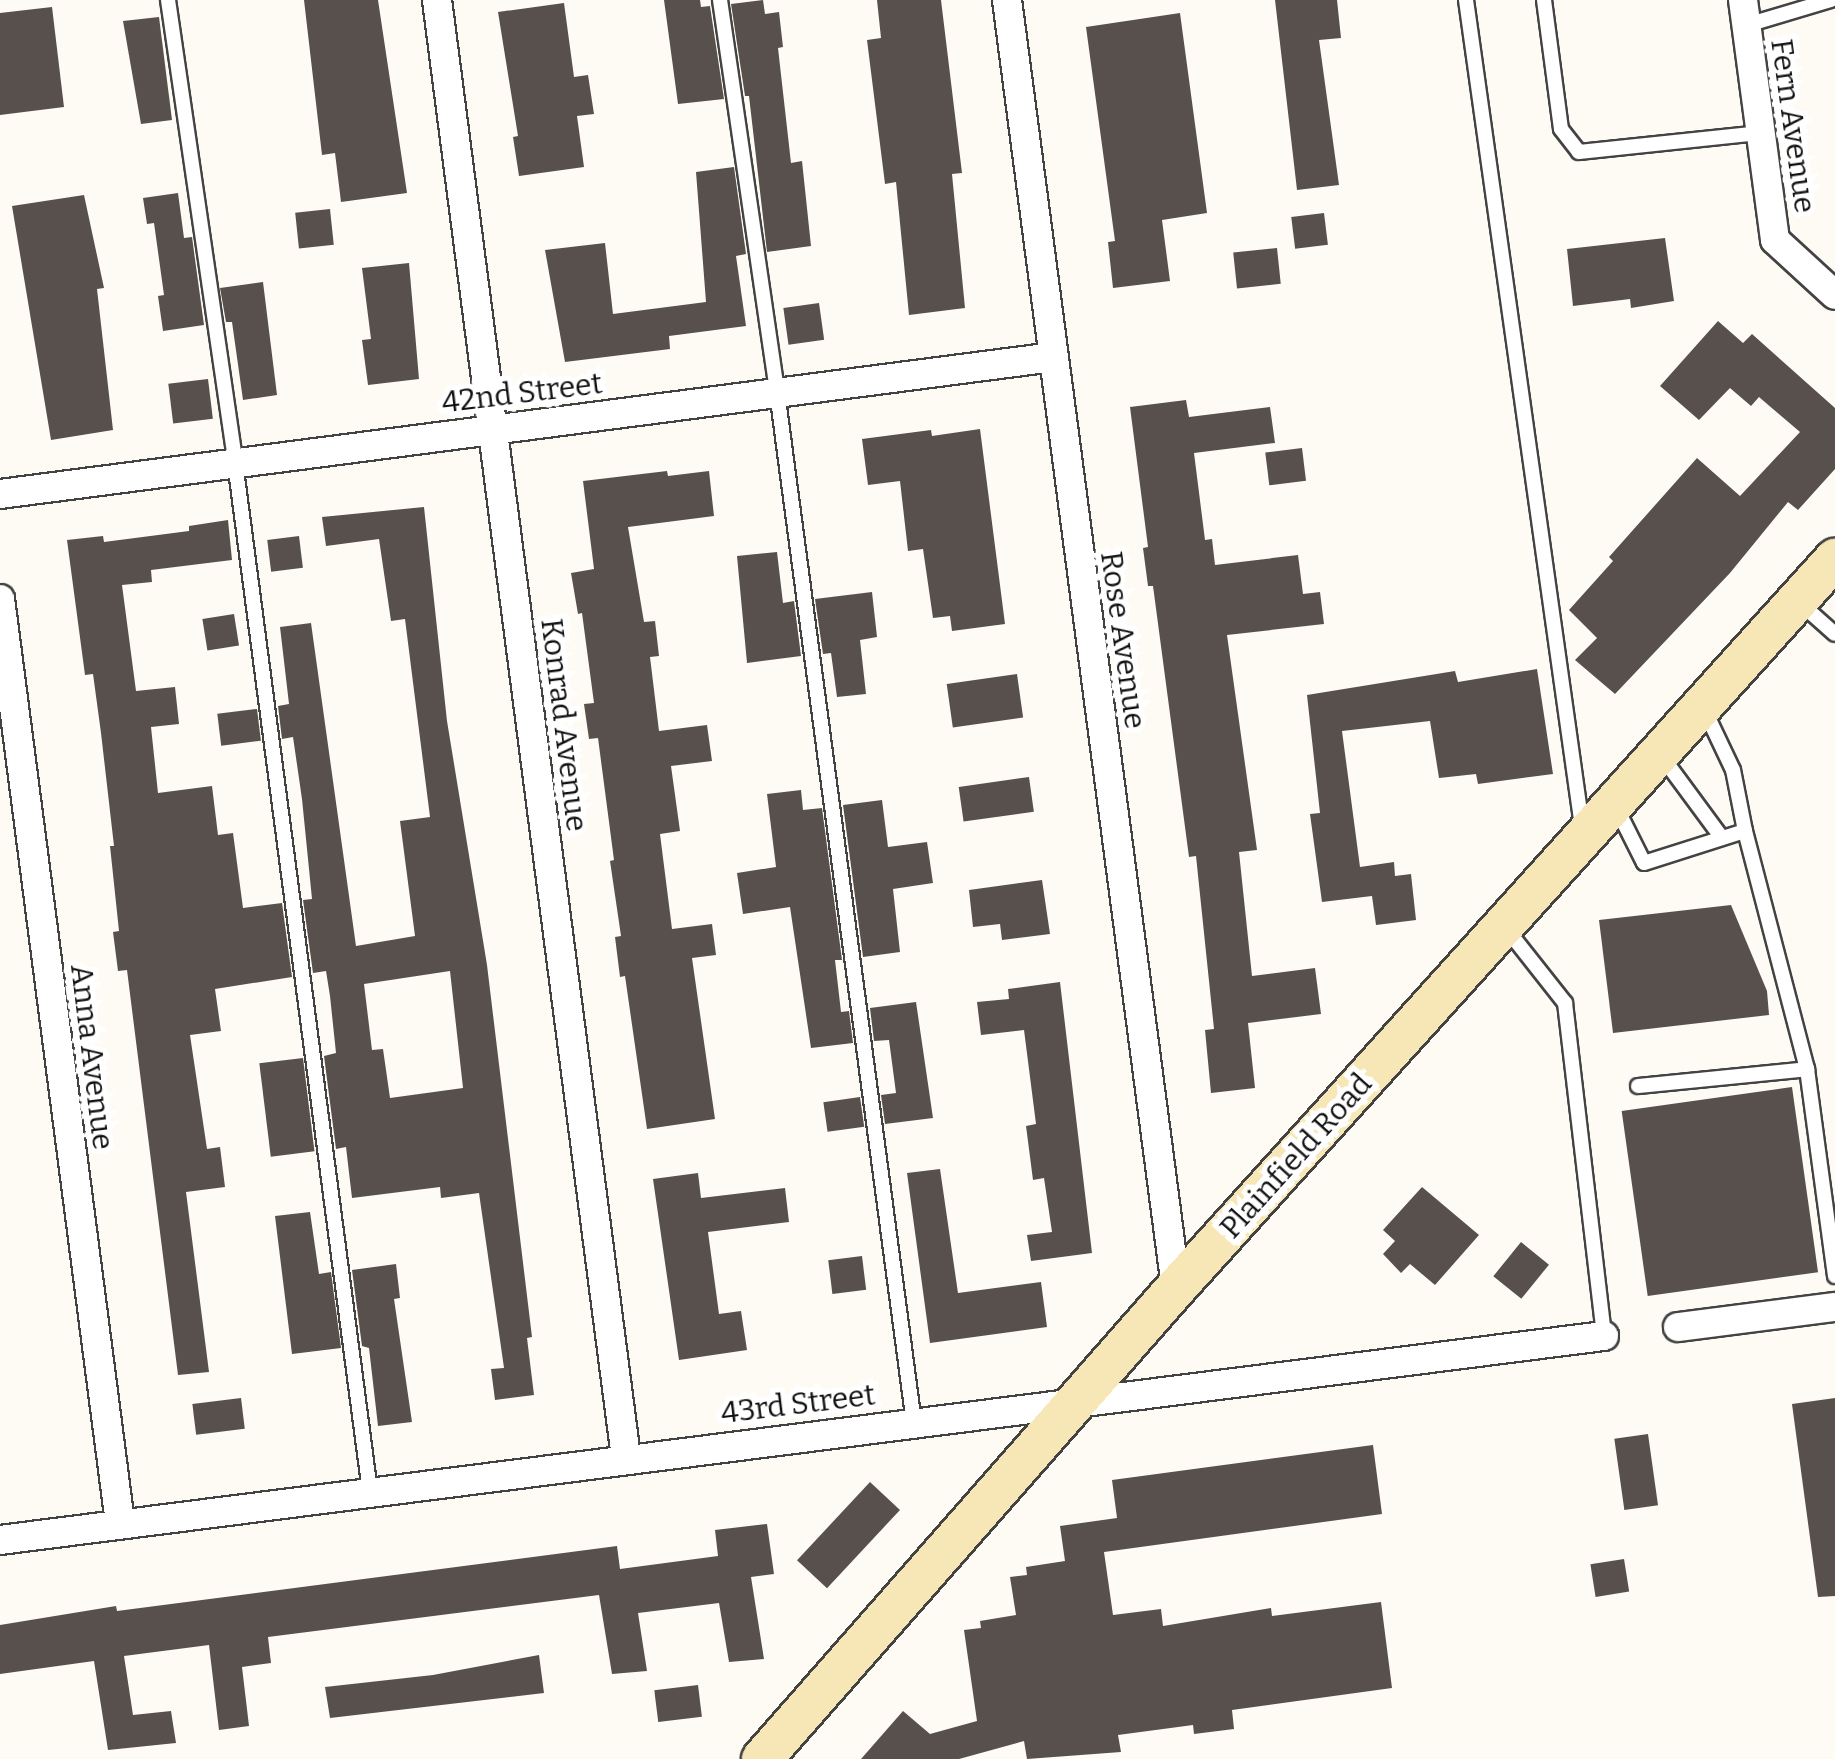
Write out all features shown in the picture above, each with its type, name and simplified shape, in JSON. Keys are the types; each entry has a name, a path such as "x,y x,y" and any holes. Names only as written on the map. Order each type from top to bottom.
{"street":[{"name":"Konrad Avenue","path":"437,0 626,1458"},
{"name":"Rose Avenue","path":"1006,0 1176,1288"},
{"name":"Fern Avenue","path":"1745,12 1775,240 1835,295"},
{"name":"42nd Street","path":"0,494 1053,357"},
{"name":"Plainfield Road","path":"762,1759 1176,1288 1835,559"},
{"name":"Anna Avenue","path":"0,599 120,1524"},
{"path":"1678,1327 1835,1307"},
{"name":"43rd Street","path":"0,1540 1604,1336"}],"lane":[{"path":"168,0 235,462 370,1491"},
{"path":"720,0 777,392 914,1424"},
{"path":"1466,0 1584,838"},
{"path":"1544,0 1561,129 1579,152 1761,134"},
{"path":"1745,12 1831,0"},
{"path":"1797,600 1835,634"},
{"path":"1702,706 1733,770 1745,831 1807,1069 1835,1276"},
{"path":"1660,754 1722,838"},
{"path":"1614,804 1644,863 1745,831"},
{"path":"1504,926 1566,1003 1604,1336"},
{"path":"1638,1086 1807,1069"}],"building":[{"path":"304,0 378,0 407,193 341,202 335,153 322,155"},
{"path":"664,0 700,0 701,7 710,6 724,99 678,104"},
{"path":"763,0 765,14 779,12 783,47 778,48 791,163 802,161 811,246 767,252 749,96 745,96 731,4"},
{"path":"877,0 941,0 962,173 952,174 965,308 909,315 896,182 885,184 867,40 881,38"},
{"path":"1275,0 1337,0 1341,38 1319,40 1339,185 1297,190"},
{"path":"564,3 574,77 588,75 594,114 577,116 584,167 519,176 513,137 518,136 498,12"},
{"path":"52,7 64,107 0,115 0,13"},
{"path":"1180,13 1207,213 1162,220 1170,281 1113,288 1108,242 1115,241 1086,27"},
{"path":"159,17 172,120 141,124 123,21"},
{"path":"734,167 746,254 736,256 746,326 669,336 670,349 565,362 545,250 605,243 613,314 706,302 696,172"},
{"path":"178,193 184,238 192,237 204,325 163,331 158,296 164,295 154,223 147,224 143,198"},
{"path":"84,195 104,288 97,289 113,430 51,440 12,206"},
{"path":"330,209 334,245 299,248 295,213"},
{"path":"1324,213 1328,245 1295,249 1291,217"},
{"path":"1665,238 1674,301 1631,308 1630,299 1573,306 1567,249"},
{"path":"1277,248 1281,284 1237,288 1233,253"},
{"path":"409,263 419,379 368,385 362,340 371,339 362,268"},
{"path":"263,282 277,395 243,400 232,322 226,322 220,288"},
{"path":"819,303 824,340 788,345 783,308"},
{"path":"1718,321 1743,343 1752,334 1835,408 1835,469 1798,510 1788,502 1730,573 1615,694 1575,660 1597,638 1569,610 1613,561 1609,557 1697,458 1740,496 1800,432 1759,397 1751,406 1730,388 1699,420 1660,386"},
{"path":"208,379 213,419 173,424 168,384"},
{"path":"1186,400 1189,417 1270,407 1275,443 1194,453 1205,540 1212,539 1215,565 1298,555 1303,594 1320,592 1324,624 1227,635 1257,850 1239,852 1252,976 1315,968 1321,1014 1248,1023 1255,1088 1211,1093 1205,1030 1214,1029 1196,856 1189,857 1153,586 1148,586 1143,548 1148,547 1130,407"},
{"path":"980,429 1005,624 952,631 950,616 933,618 923,549 908,551 900,481 868,485 862,439 931,430 932,436"},
{"path":"1302,448 1306,481 1269,485 1265,453"},
{"path":"667,471 668,476 709,471 714,516 628,527 644,622 655,621 659,656 650,657 659,731 707,725 712,761 671,766 680,831 660,834 672,929 712,924 716,955 692,958 715,1119 647,1129 625,976 620,977 615,937 621,936 610,861 614,860 598,738 589,739 584,704 594,703 582,613 578,614 571,573 594,569 583,481"},
{"path":"424,507 447,721 487,965 532,1337 527,1338 534,1395 495,1400 491,1369 504,1368 479,1193 441,1198 440,1187 352,1198 346,1147 336,1149 324,1056 336,1053 330,996 326,971 313,973 303,900 312,899 302,799 293,737 282,739 278,706 289,704 280,627 311,623 356,946 415,936 400,821 430,817 405,619 391,621 379,539 326,546 322,517","holes":["450,971 463,1088 390,1098 383,1049 372,1050 364,984"]},
{"path":"228,520 232,560 151,570 152,582 122,585 136,691 175,687 179,724 151,727 158,793 212,786 218,835 233,833 243,908 282,903 292,977 215,989 221,1031 190,1035 207,1149 220,1147 225,1187 186,1192 209,1372 178,1375 127,970 118,971 113,932 119,931 110,846 114,846 101,733 93,674 85,675 67,540 103,536 104,542 189,531 189,526"},
{"path":"299,536 303,568 271,572 267,540"},
{"path":"777,552 783,603 794,601 801,656 747,663 737,556"},
{"path":"872,592 877,637 860,640 866,694 837,697 831,653 823,654 815,599"},
{"path":"234,614 239,646 207,651 202,619"},
{"path":"1537,669 1553,774 1478,784 1476,774 1439,778 1430,721 1342,731 1360,867 1394,862 1395,876 1411,874 1416,920 1376,925 1372,896 1322,902 1310,814 1320,813 1307,695 1455,671 1458,682"},
{"path":"1017,674 1023,718 953,727 947,684"},
{"path":"257,709 261,741 221,746 217,714"},
{"path":"1029,777 1034,812 964,822 959,787"},
{"path":"801,790 803,810 822,808 842,960 835,960 841,1012 849,1011 853,1043 811,1048 790,907 743,914 737,873 776,867 767,794"},
{"path":"882,800 888,847 927,842 933,883 893,889 900,952 863,957 843,805"},
{"path":"1042,880 1050,934 1002,940 1000,924 973,927 969,890"},
{"path":"1731,905 1767,991 1769,1015 1613,1033 1599,920"},
{"path":"1060,982 1092,1253 1031,1261 1027,1235 1052,1232 1044,1178 1033,1180 1026,1126 1036,1124 1024,1030 981,1035 977,1002 1009,999 1008,989"},
{"path":"916,1002 933,1118 885,1124 881,1095 896,1093 889,1040 874,1041 870,1008"},
{"path":"303,1058 314,1151 271,1157 259,1063"},
{"path":"1792,1087 1818,1272 1648,1296 1622,1111"},
{"path":"860,1097 864,1127 828,1132 823,1102"},
{"path":"940,1169 958,1293 1041,1282 1047,1327 930,1343 907,1173"},
{"path":"698,1173 701,1198 785,1188 789,1222 708,1232 719,1314 741,1311 747,1350 679,1360 653,1179"},
{"path":"1422,1187 1479,1235 1435,1285 1410,1264 1401,1273 1383,1254 1395,1241 1383,1230"},
{"path":"310,1212 319,1274 331,1272 341,1348 292,1354 275,1216"},
{"path":"1521,1242 1549,1265 1521,1299 1493,1276"},
{"path":"862,1256 866,1290 832,1294 828,1260"},
{"path":"396,1264 400,1298 394,1299 412,1422 378,1426 369,1348 362,1346 352,1270"},
{"path":"241,1398 245,1429 196,1435 192,1404"},
{"path":"1835,1398 1835,1596 1818,1597 1792,1404"},
{"path":"1648,1434 1658,1505 1624,1510 1614,1439"},
{"path":"1373,1445 1382,1514 1104,1552 1113,1615 1161,1609 1163,1626 1271,1608 1272,1616 1381,1602 1392,1688 1232,1710 1234,1729 1194,1734 1193,1725 1118,1735 1121,1752 1027,1759 1024,1741 959,1759 861,1759 903,1711 930,1734 977,1721 964,1630 981,1628 980,1621 1016,1615 1010,1577 1027,1575 1026,1567 1065,1561 1060,1526 1117,1518 1112,1480"},
{"path":"870,1482 900,1510 827,1588 797,1560"},
{"path":"767,1524 774,1574 751,1577 764,1659 729,1662 719,1603 638,1613 647,1671 612,1674 599,1595 268,1637 271,1663 242,1667 249,1726 219,1730 209,1645 124,1656 133,1715 171,1711 176,1743 108,1750 94,1661 0,1674 0,1625 116,1606 117,1611 617,1546 620,1569 718,1556 715,1530"},
{"path":"1624,1559 1629,1592 1596,1597 1590,1564"},
{"path":"539,1655 544,1693 330,1718 325,1687 433,1675"},
{"path":"698,1685 702,1717 658,1722 654,1690"}]}
